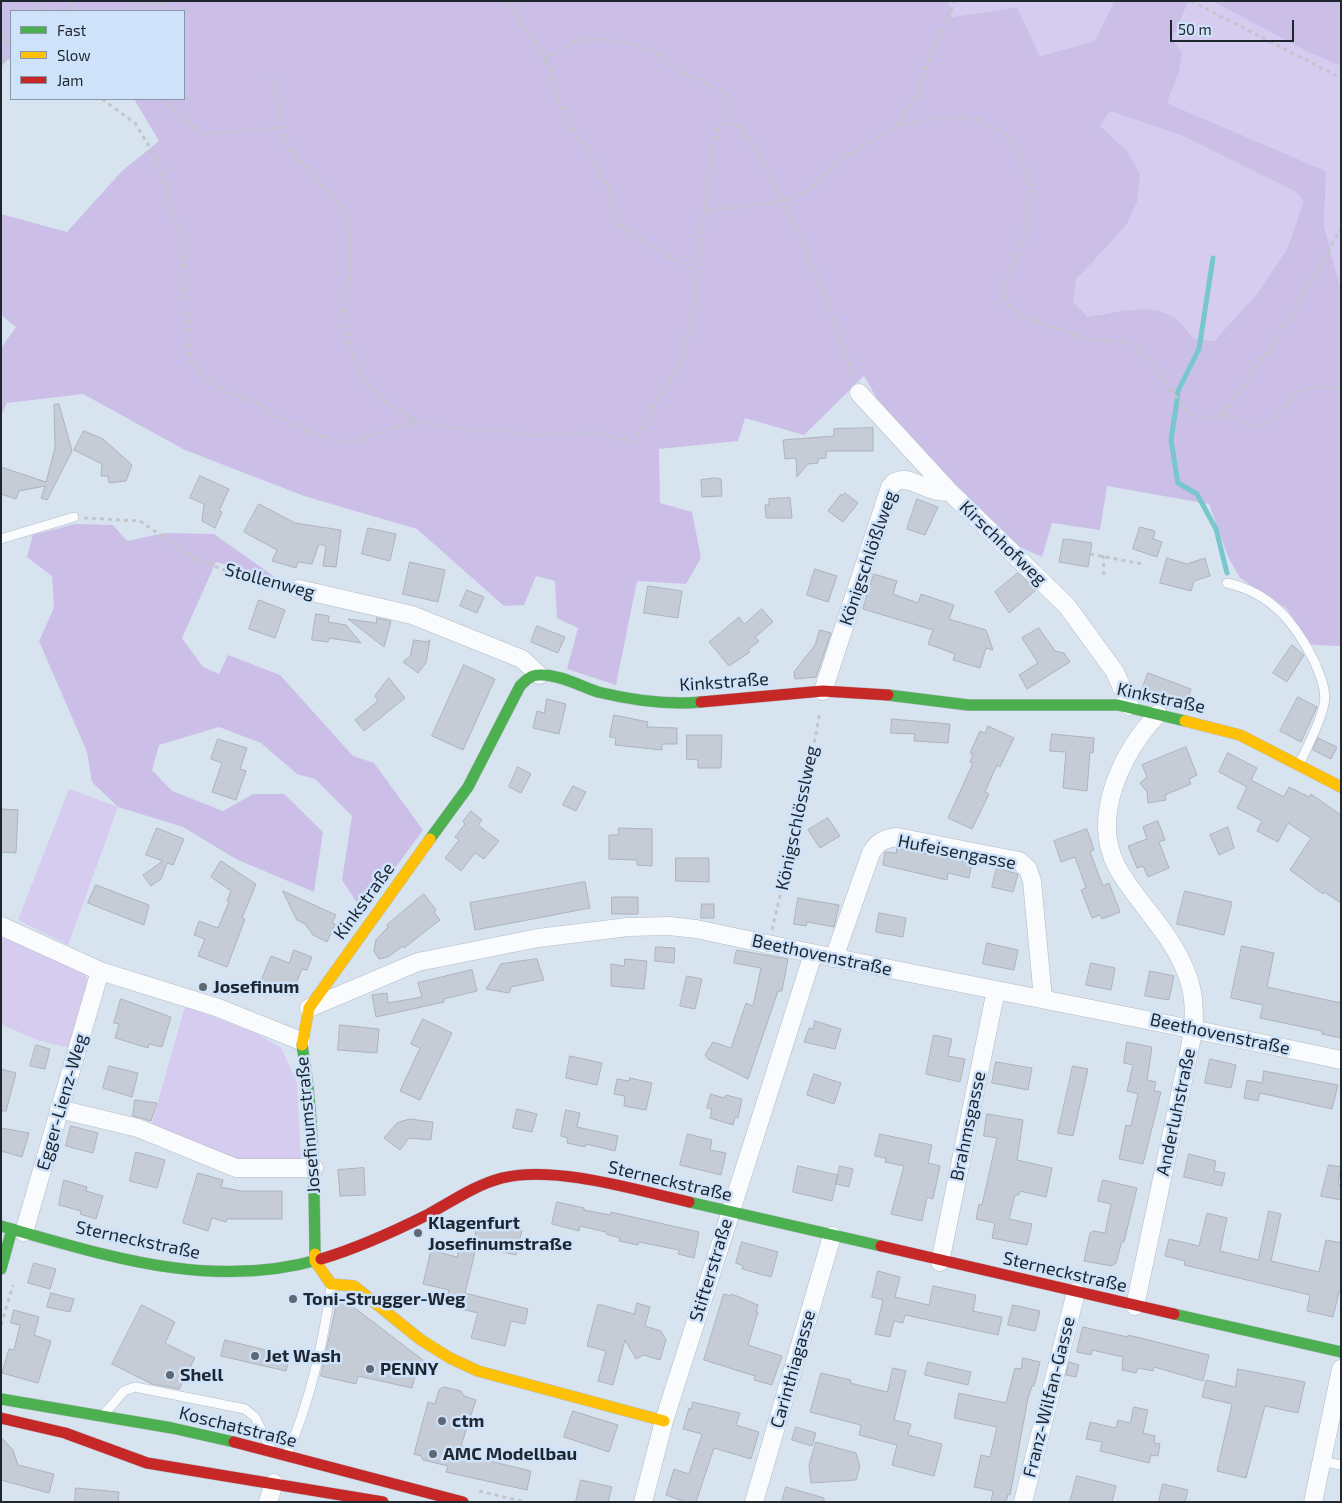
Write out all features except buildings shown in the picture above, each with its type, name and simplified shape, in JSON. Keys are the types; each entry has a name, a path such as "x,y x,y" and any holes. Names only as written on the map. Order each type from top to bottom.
{"street":[{"name":"Kirschhofweg","path":"859,393 950,492 1067,606 1115,672 1130,706"},
{"name":"Königschlößlweg","path":"823,691 890,487 894,482 900,480 936,491 950,492"},
{"name":"Stollenweg","path":"299,589 412,615 522,659 539,674"},
{"name":"Kinkstraße","path":"301,1041 309,1008 468,786 520,686 528,678 539,674 600,692 675,704 823,691 867,692 968,705 1130,706 1240,734 1341,786"},
{"name":"Anderluhstraße","path":"1135,1306 1194,1028 1194,998 1187,972 1176,950 1117,866 1110,847 1107,826 1110,802 1117,778 1148,724 1158,714"},
{"name":"Hufeisengasse","path":"834,958 875,845 883,839 897,837 1019,861 1028,869 1032,881 1043,999"},
{"name":"Josefinumstraße","path":"1,926 100,971 216,1007 301,1041 307,1075 314,1168 315,1261"},
{"name":"Beethovenstraße","path":"309,1008 418,962 538,938 628,927 669,926 696,929 813,954 1194,1028 1341,1060"},
{"name":"Stifterstraße","path":"643,1502 664,1421 729,1212 813,954"},
{"name":"Egger-Lienz-Weg","path":"1,1269 12,1229 59,1109 100,971"},
{"name":"Brahmsgasse","path":"940,1262 996,990"},
{"path":"59,1109 138,1128 236,1168 314,1168"},
{"name":"Sterneckstraße","path":"12,1229 125,1259 192,1271 228,1273 263,1271 315,1261 354,1248 417,1220 482,1185 513,1176 539,1175 597,1181 940,1262 1341,1352"},
{"name":"Carinthiagasse","path":"754,1502 832,1236"},
{"path":"315,1261 331,1284 354,1286 421,1340 478,1371 664,1421"},
{"name":"Franz-Wilfan-Gasse","path":"1023,1502 1076,1292"},
{"path":"1313,1502 1341,1369"},
{"name":"Koschatstraße","path":"1,1399 172,1428 272,1451 463,1502"},
{"path":"1,1418 65,1433 147,1463 383,1502"},
{"path":"157,1437 172,1428"},
{"path":"147,1463 151,1450"},
{"path":"268,1502 277,1468 272,1451"}],"lane":[{"path":"1,539 74,516"},
{"path":"1227,583 1240,586 1258,595 1283,613 1295,626 1321,676 1324,704 1299,765"},
{"path":"286,1456 313,1382 324,1337 331,1284"},
{"path":"102,1417 124,1392 134,1387 236,1407 245,1409 256,1417 272,1451"},
{"path":"1321,1461 1341,1465"}],"path":[{"path":"64,10 75,1"},
{"path":"135,1 163,4 164,1"},
{"path":"508,1 513,7 519,23 535,40 552,72 558,102 579,140 588,148 601,180 608,184 612,199 611,206 616,218 627,229 658,248 666,256 696,271"},
{"path":"896,126 919,91 926,67 955,1"},
{"path":"1191,1 1341,78"},
{"path":"1,33 10,46"},
{"path":"544,60 565,46 585,39 615,40 654,51 677,70 725,93 731,104 728,123"},
{"path":"272,78 288,149 346,211 350,236 350,277 343,310 351,352 363,379 382,400 417,421 478,432 502,430 527,435 595,433 633,442 683,358 693,308 696,271 714,140 718,129 725,122 739,127 746,135 784,202 821,286 859,393"},
{"path":"103,100 135,123 154,156 182,240 190,361 208,380 226,392 259,404 288,422 315,434 348,443 417,421"},
{"path":"163,100 180,113 193,128 203,134 283,128"},
{"path":"705,211 784,202 811,188 839,160 896,126 940,117 976,118 1002,132 1018,147 1030,187 1023,244 1003,286 1008,305 1030,319 1088,340 1129,342 1144,354 1188,413 1206,419 1224,414 1252,426 1271,423 1297,392 1314,385 1341,388"},
{"path":"1224,414 1283,328 1341,229"},
{"name":"Stollenweg","path":"74,516 107,521 140,521 196,558 278,586 299,589"},
{"path":"1090,554 1142,564"},
{"path":"1103,556 1104,578"},
{"name":"Königschlösslweg","path":"769,945 807,781 823,691"}],"shaded area":[{"path":"1,1 949,1 952,17 1017,7 1040,56 1095,41 1114,1 1189,1 1172,38 1182,53 1179,72 1167,103 1326,171 1324,226 1341,291 1341,646 1312,645 1286,608 1240,578 1228,557 1209,504 1107,486 1100,530 1052,523 1042,557 1020,547 955,487 884,411 864,376 804,435 745,418 738,441 659,449 660,503 692,512 701,558 686,584 637,581 616,685 567,669 578,628 557,618 555,581 536,576 524,605 504,606 417,529 304,496 185,450 83,394 7,403 1,416 1,348 16,327 1,315 1,214 67,232 122,171 159,141 135,100 185,100 185,10 10,10 10,57 1,67","holes":["1110,111 1183,136 1296,192 1304,202 1287,249 1256,295 1214,341 1195,339 1181,323 1166,314 1144,309 1088,317 1073,302 1076,280 1126,225 1137,202 1140,174 1126,150 1100,126"]},
{"path":"949,1 1114,1 1095,41 1040,56 1017,7 952,17"},
{"path":"1189,1 1212,1 1308,52 1341,66 1341,292 1324,226 1326,171 1167,103 1179,72 1172,38"},
{"path":"1212,1 1341,1 1341,66 1308,52"},
{"path":"1110,111 1183,136 1296,192 1305,202 1287,249 1256,295 1214,341 1195,339 1178,320 1134,309 1088,317 1072,302 1076,281 1100,252 1126,150 1100,126"},
{"path":"75,524 113,525 127,541 165,533 214,534 279,580 216,562 182,638 203,667 219,674 228,655 280,675 353,756 374,763 423,830 363,912 342,880 352,816 315,779 297,774 261,743 219,727 159,745 152,770 172,791 223,811 253,794 284,794 323,832 314,892 236,859 183,827 118,807 92,782 87,752 39,641 54,608 52,576 27,557 33,535"},
{"path":"69,789 118,807 68,945 18,920"},
{"path":"1,935 84,973 89,983 70,1048 37,1040 1,1024"},
{"path":"185,1006 258,1034 281,1048 297,1082 301,1159 295,1161 239,1161 151,1127"}],"waterway":[{"path":"1177,398 1178,391 1199,349 1213,258"},
{"path":"1177,400 1171,440 1178,483 1197,494 1216,529 1227,573"}],"traffic: fast":[{"path":"430,839 468,787 520,686 531,677 536,675 554,676 598,692 636,699 676,703 701,702"},
{"path":"888,695 968,705 1118,705 1185,721"},
{"path":"302,1045 311,1123 315,1254"},
{"path":"689,1202 881,1246"},
{"path":"1,1226 120,1258 200,1271 240,1272 280,1268 321,1259"},
{"path":"1,1269 12,1229"},
{"path":"1174,1314 1341,1352"},
{"path":"1,1399 172,1428 234,1442"}],"traffic: slow":[{"path":"1185,721 1240,735 1341,787"},
{"path":"302,1045 309,1008 430,839"},
{"path":"315,1254 315,1261 331,1284 354,1286 421,1340 450,1358 478,1371 664,1421"}],"traffic: jam":[{"path":"701,702 823,691 888,695"},
{"path":"321,1259 388,1233 427,1215 473,1189 502,1178 523,1175 570,1177 621,1186 689,1202"},
{"path":"881,1246 1174,1314"},
{"path":"1,1418 65,1433 147,1463 383,1502"},
{"path":"234,1442 463,1502"}],"place":[{"name":"Josefinum","path":"203,987"},
{"name":"Klagenfurt Josefinumstraße","path":"418,1233"},
{"name":"Toni-Strugger-Weg","path":"293,1299"},
{"name":"Jet Wash","path":"255,1356"},
{"name":"PENNY","path":"370,1369"},
{"name":"Shell","path":"170,1375"},
{"name":"ctm","path":"442,1421"},
{"name":"AMC Modellbau","path":"433,1454"}]}
